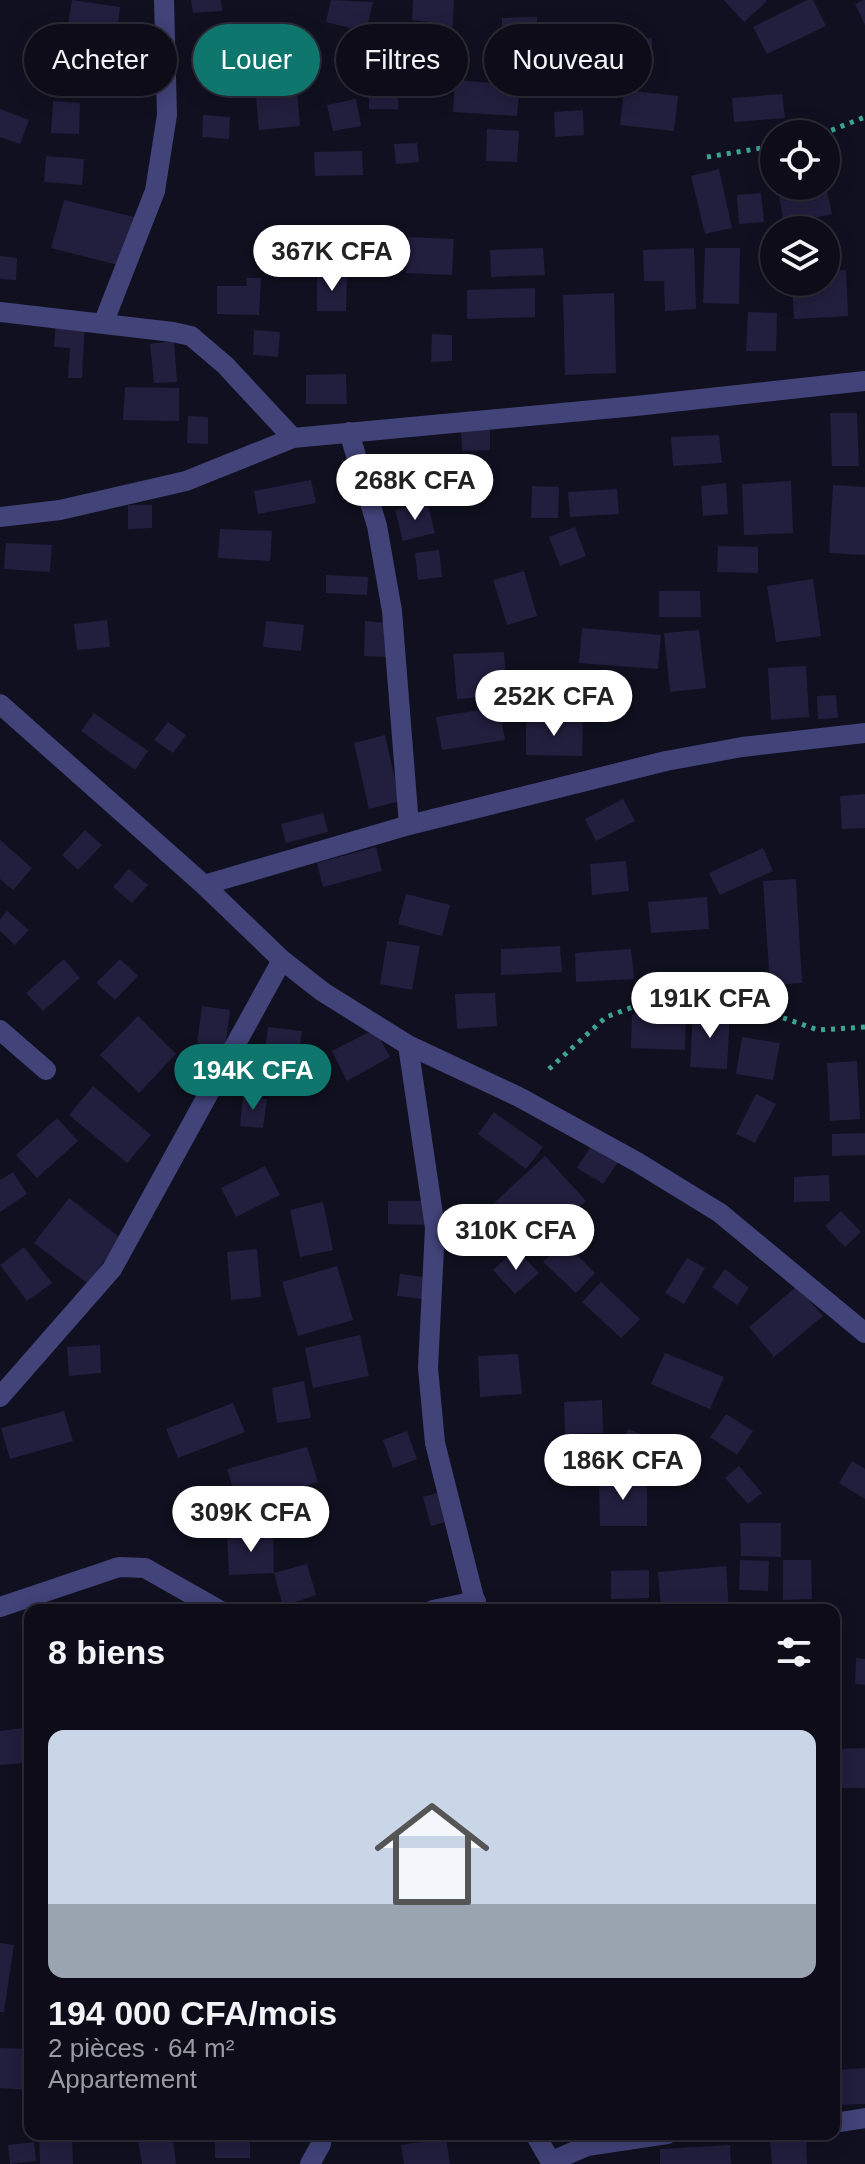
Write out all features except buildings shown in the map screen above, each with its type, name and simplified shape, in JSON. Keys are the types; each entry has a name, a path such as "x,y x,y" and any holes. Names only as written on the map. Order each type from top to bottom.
{"street":[{"path":"103,324 155,191 167,115 164,0"},
{"path":"0,312 191,336 225,365 293,438"},
{"path":"0,517 60,510 186,481 293,438 620,408 865,381"},
{"path":"349,432 377,526 392,611 409,825"},
{"path":"0,704 204,885 282,960 323,992 408,1045 519,1097 637,1162 720,1213 865,1333"},
{"path":"204,885 409,825 666,761 742,747 865,733"},
{"path":"0,1397 112,1269 282,960"},
{"path":"0,1030 46,1070"},
{"path":"408,1045 435,1228 428,1368 435,1443 476,1604"},
{"path":"0,1607 119,1567 145,1568 208,1604"},
{"path":"840,2122 865,2118"},
{"path":"310,2164 321,2140"},
{"path":"538,2140 551,2163 587,2146 627,2140"}],"path":[{"path":"840,127 865,117"},
{"path":"707,157 760,148"},
{"path":"519,1097 606,1017 649,1001 735,1001 818,1030 865,1027"}]}
